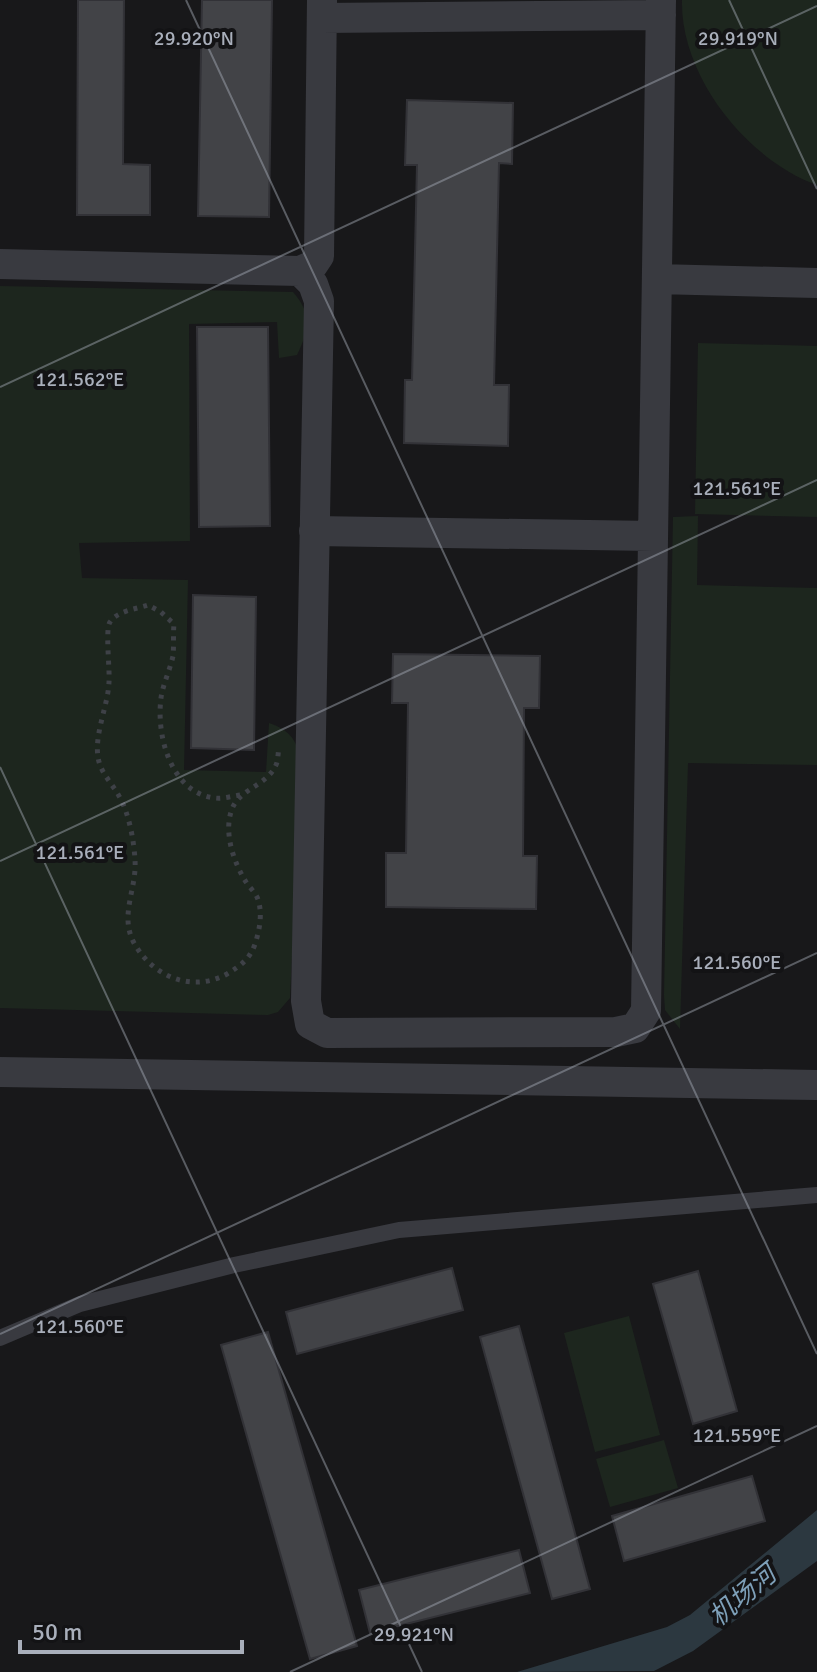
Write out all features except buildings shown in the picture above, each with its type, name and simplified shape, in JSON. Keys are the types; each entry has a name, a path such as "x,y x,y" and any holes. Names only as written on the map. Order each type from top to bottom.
{"street":[{"path":"0,264 300,271 313,265 319,256 322,9 661,8 646,1011 635,1028 616,1032 327,1033 310,1024 306,1001 319,301 313,284 300,271"},
{"path":"657,279 817,283"},
{"path":"314,531 653,536"},
{"path":"0,1072 817,1085"}],"lane":[{"path":"0,1338 80,1304 234,1265 399,1230 817,1195"}],"path":[{"path":"240,795 231,810 228,828 231,847 244,880 256,896 261,918 258,931 247,960 216,980 194,984 169,976 150,963 135,945 127,926 135,859 121,798 99,763 97,740 109,686 110,654 106,631 111,620 124,612 148,605 174,624 173,655 161,698 161,730 178,777 195,792 216,798 240,795 259,784 276,766 280,738"}],"shaded area":[{"path":"682,0 817,0 817,185 791,173 766,156 722,112 692,57 684,29"},
{"path":"0,286 293,292 304,308 306,330 297,355 279,358 277,322 189,324 190,541 79,543 82,578 188,580 184,770 266,772 269,723 283,730 296,744 301,765 290,998 278,1012 268,1015 0,1008"},
{"path":"698,343 817,346 817,517 695,514"},
{"path":"698,516 697,585 817,588 817,765 688,763 680,1029 665,1010 664,995 673,517"},
{"path":"629,1316 660,1435 595,1452 564,1333"},
{"path":"664,1440 678,1488 610,1507 596,1459"}],"water":[{"name":"机场河","path":"817,1510 817,1561 693,1651 654,1671 517,1672 667,1627 690,1615"}]}
